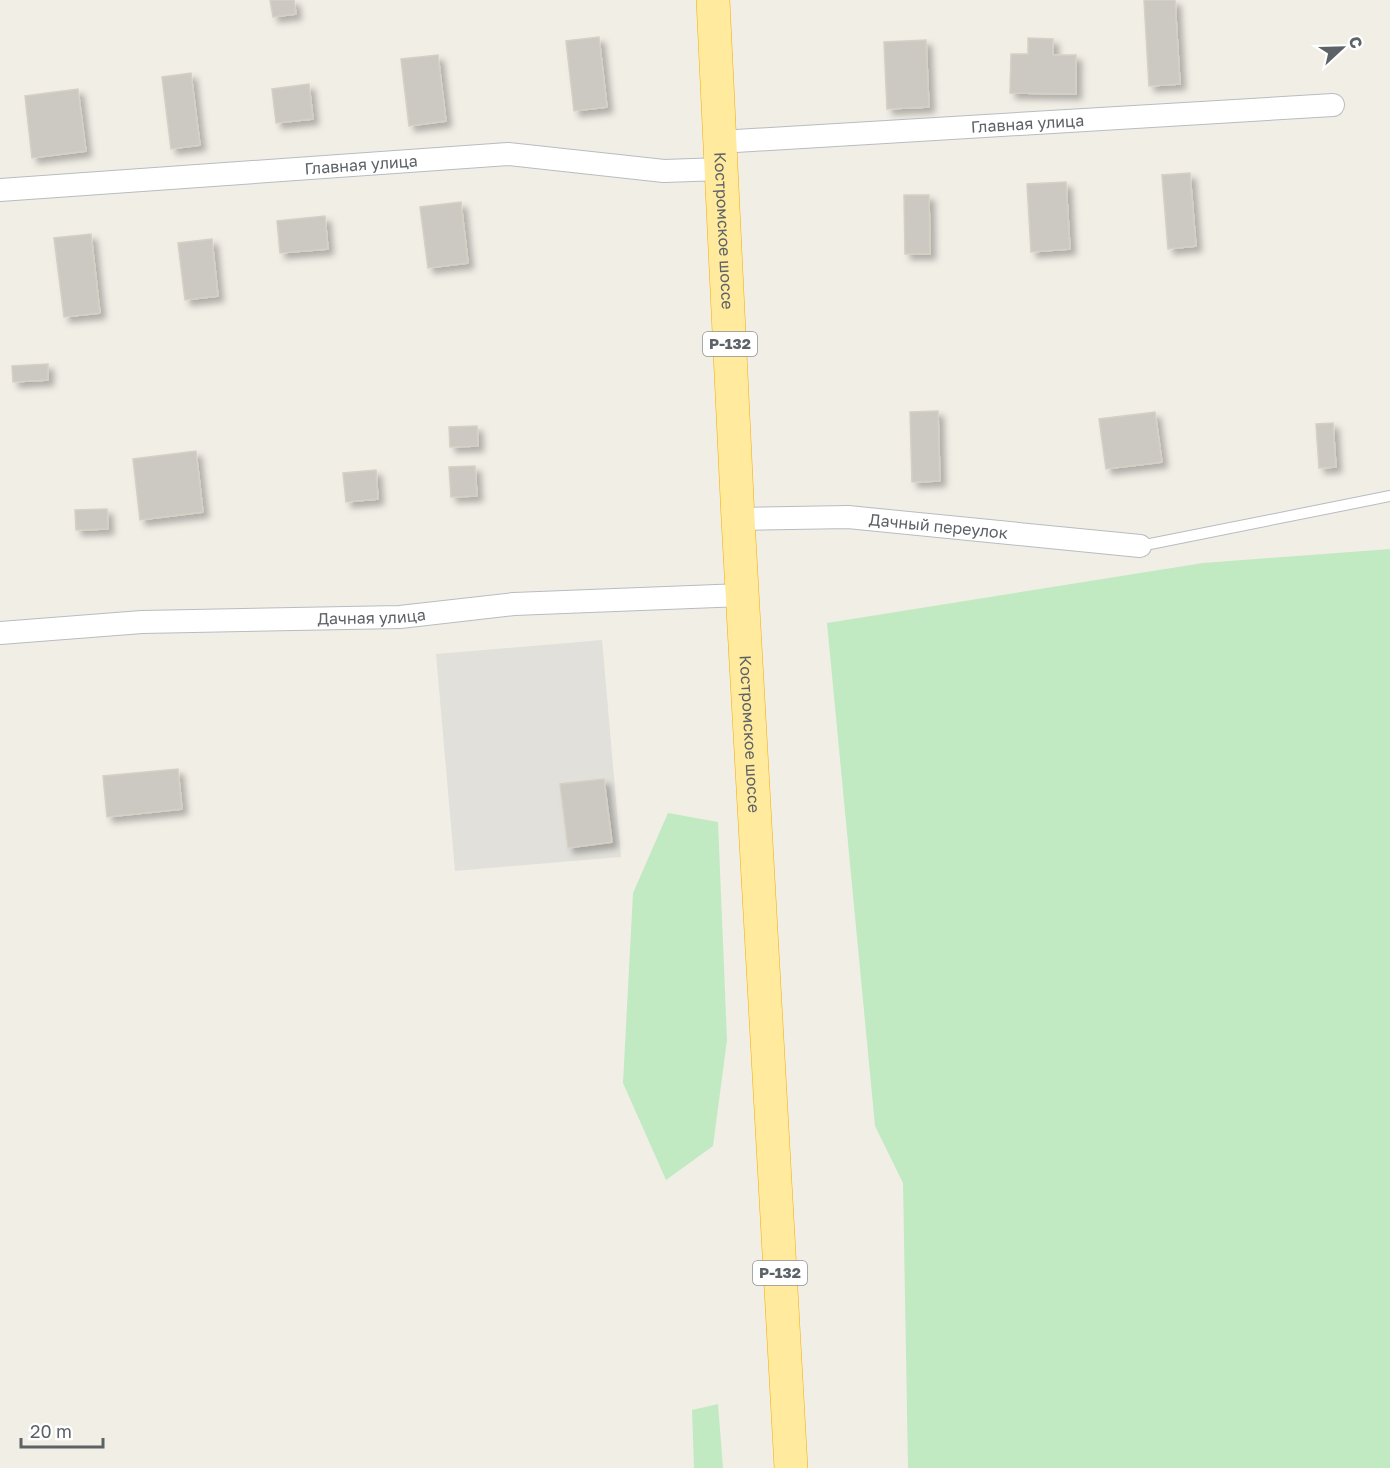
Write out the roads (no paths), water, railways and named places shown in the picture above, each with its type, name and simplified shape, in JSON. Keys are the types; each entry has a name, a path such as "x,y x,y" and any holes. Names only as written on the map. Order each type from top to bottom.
{"highway":[{"name":"Костромское шоссе","path":"713,0 742,596 791,1468"}],"street":[{"name":"Главная улица","path":"0,190 508,154 664,171 721,156 1333,105"},
{"name":"Дачный переулок","path":"738,519 848,517 1140,546"},
{"name":"Дачная улица","path":"0,633 142,622 400,617 514,604 742,596"}],"lane":[{"path":"1140,546 1390,496"}]}
